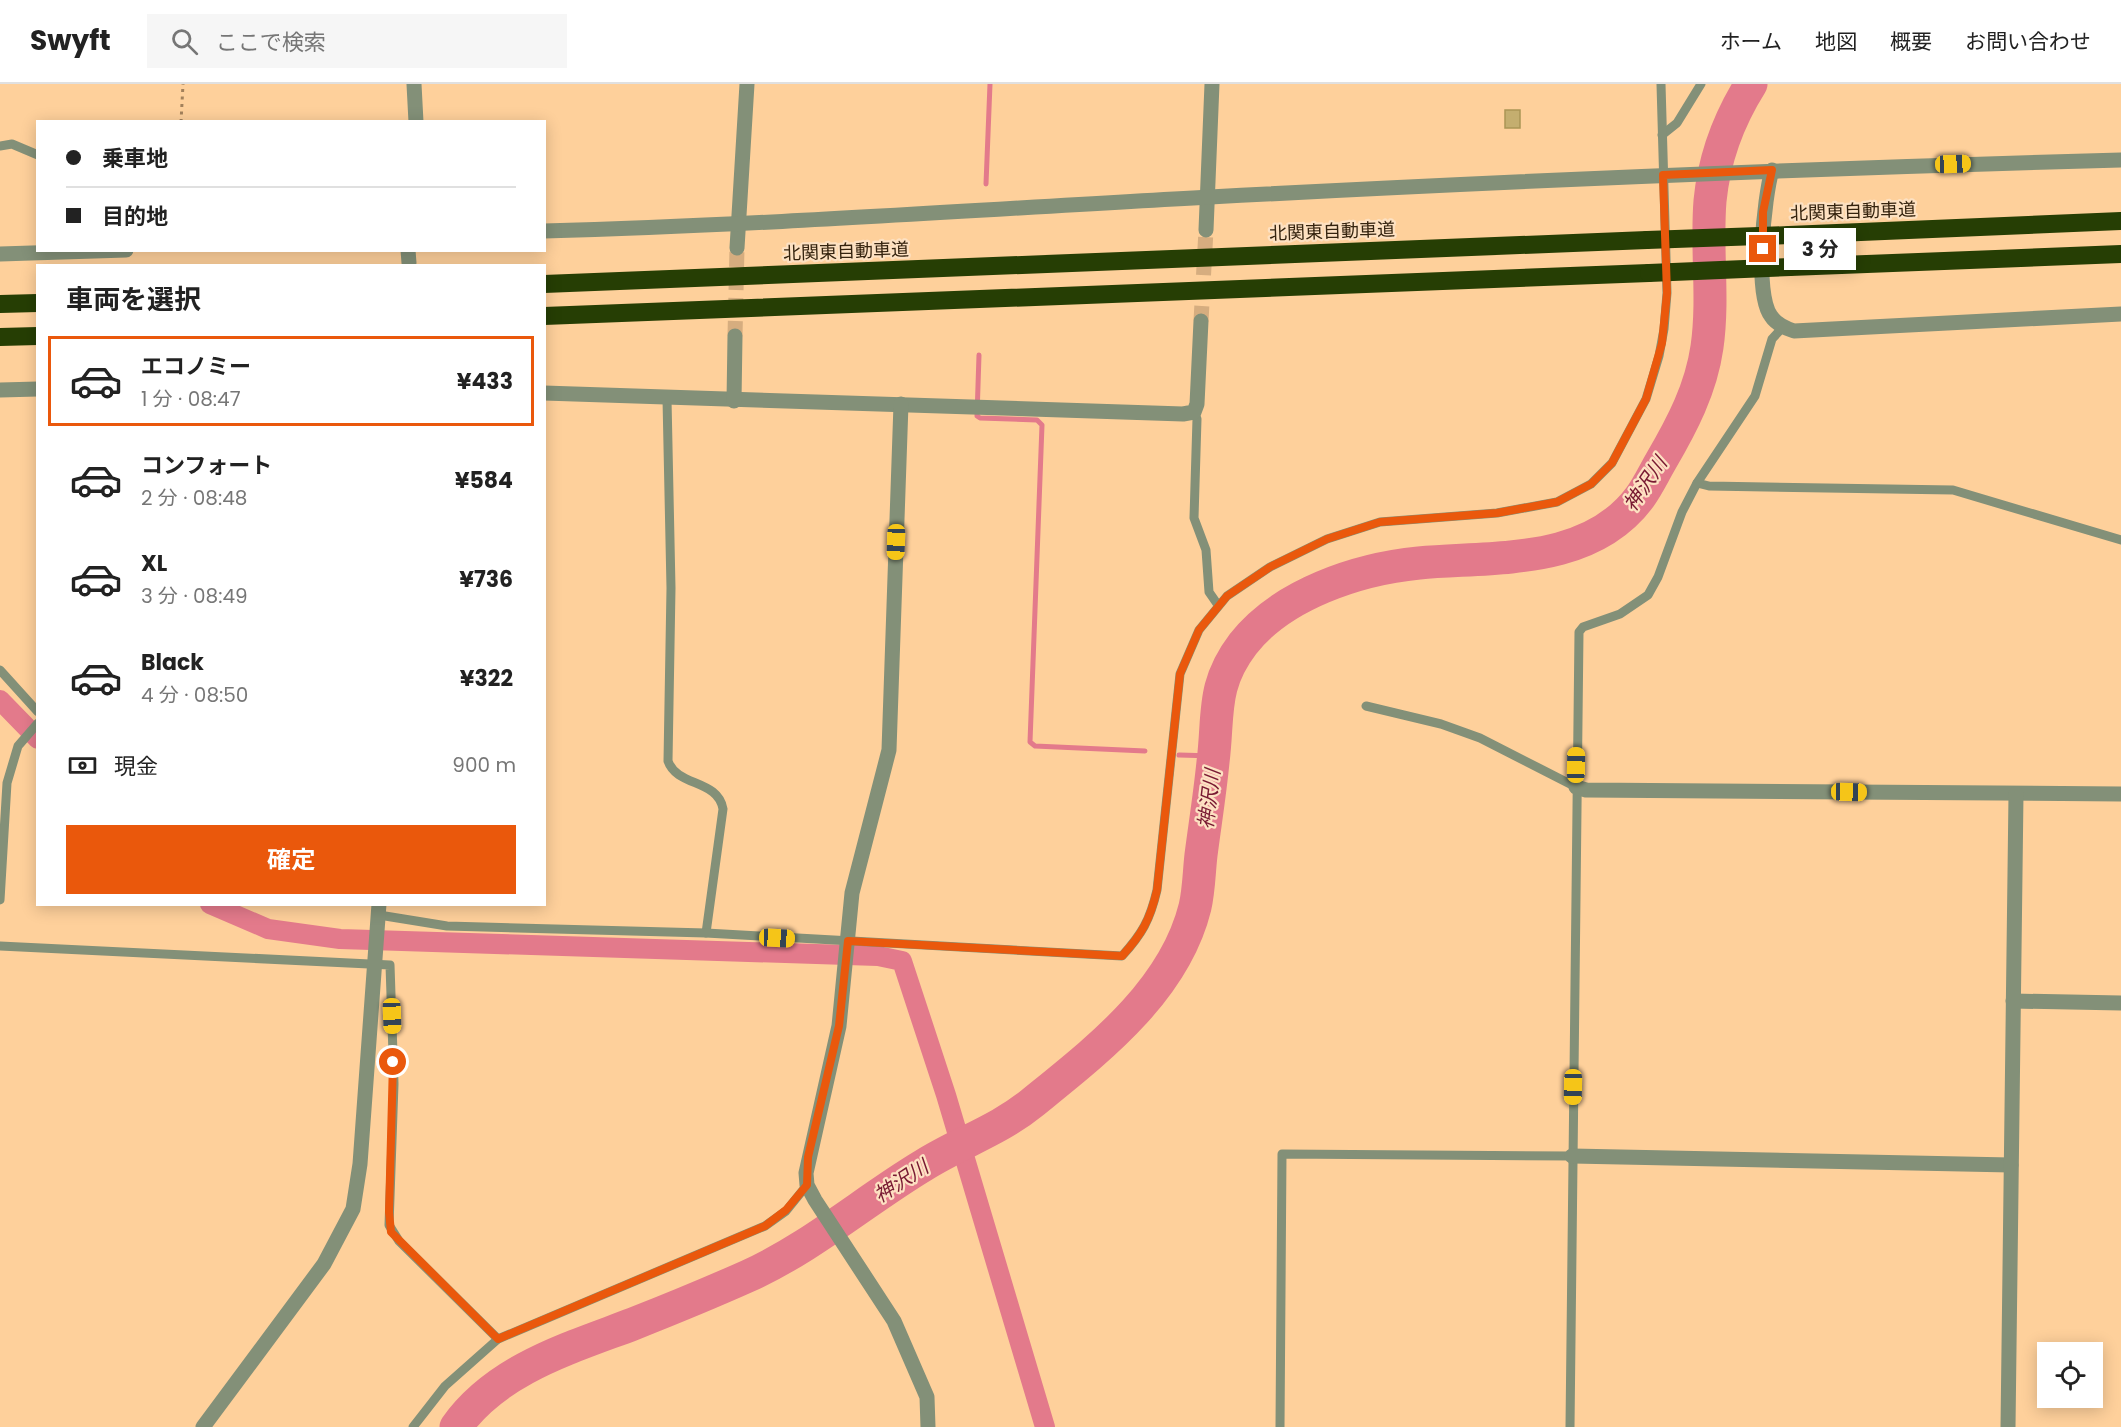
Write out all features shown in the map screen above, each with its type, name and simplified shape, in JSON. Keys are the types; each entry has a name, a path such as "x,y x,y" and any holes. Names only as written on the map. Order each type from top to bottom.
{"highway":[{"name":"北関東自動車道","path":"546,284 2121,221"},
{"path":"546,316 2121,254"},
{"path":"0,304 36,303"},
{"path":"0,337 36,336"}],"street":[{"path":"414,84 416,120"},
{"path":"737,248 747,84"},
{"path":"1206,230 1212,84"},
{"path":"546,231 740,225 1208,197 1772,170 2121,160"},
{"path":"1772,170 1763,212 1763,292 1771,317 1783,327 1794,331 2121,314"},
{"path":"0,254 63,252"},
{"path":"546,393 667,399 901,404 1183,414 1194,412 1197,404 1201,321"},
{"path":"735,336 735,401"},
{"path":"0,390 36,389"},
{"path":"901,404 889,750 852,893 846,964 835,1047 808,1157 807,1185 894,1321 927,1397 928,1427"},
{"path":"1576,787 1586,790 2121,794"},
{"path":"2008,1427 2016,794"},
{"path":"202,1427 324,1264 353,1209 360,1164 379,915"},
{"path":"2013,1001 2121,1003"},
{"path":"1572,1156 2011,1165"}],"lane":[{"path":"379,915 447,926 706,933 847,945 1122,956 1141,935 1152,914 1157,890 1180,674 1199,630 1218,605 1242,584 1270,567 1327,539 1380,522 1535,508 1572,496 1604,473 1622,446 1646,399 1659,356 1667,293 1670,175 1662,135 1661,84"},
{"path":"1662,135 1677,123 1701,84"},
{"path":"0,146 12,144 36,154"},
{"path":"1570,1427 1579,632 1583,627 1620,614 1648,595 1658,578 1682,512 1696,483 1755,396 1772,339 1783,327"},
{"path":"667,399 671,588 668,760 675,772 713,792 722,802 723,809 706,933"},
{"path":"1194,412 1197,419 1194,518 1206,550 1209,592 1218,605"},
{"path":"1696,483 1709,486 1953,490 2121,540"},
{"path":"0,670 36,710"},
{"path":"1366,706 1442,724 1480,738 1576,787"},
{"path":"0,900 8,783 22,739 36,725"},
{"path":"0,946 376,958 390,965 394,1084 389,1225 399,1240 498,1339"},
{"path":"1280,1427 1282,1154 1572,1156"},
{"path":"413,1427 445,1386 498,1339 755,1231 786,1210 807,1185"}],"path":[{"path":"181,120 183,84"}],"building":[{"path":"1505,110 1520,110 1520,128 1505,128"}],"waterway":[{"path":"986,184 990,84"},
{"name":"神沢川","path":"456,1427 473,1407 513,1375 560,1352 748,1276 816,1238 924,1165 1019,1113 1106,1041 1151,993 1170,966 1185,938 1197,894 1221,687 1233,659 1243,644 1259,626 1278,611 1323,587 1371,571 1419,563 1538,553 1567,546 1594,535 1619,519 1640,497 1648,484 1683,420 1700,377 1709,329 1709,219 1712,185 1724,140 1751,84"},
{"path":"979,355 977,416 1037,420 1042,425 1030,742 1035,746 1145,751"},
{"path":"0,700 36,737"},
{"path":"1179,755 1214,756"},
{"path":"215,906 268,929 340,939 878,956 902,961 946,1095 1045,1427"}],"tunnel":[{"path":"1201,321 1206,230"},
{"path":"735,336 737,248"}],"route":[{"path":"393,1062 389,1212 391,1232 498,1339 765,1226 786,1210 807,1185 808,1157 839,1026 848,941 1122,956 1141,935 1152,914 1157,890 1180,674 1199,630 1218,605 1242,584 1270,567 1327,539 1380,522 1535,508 1572,496 1604,473 1622,446 1646,399 1659,356 1667,293 1663,175 1772,170 1763,212 1763,249"}]}
